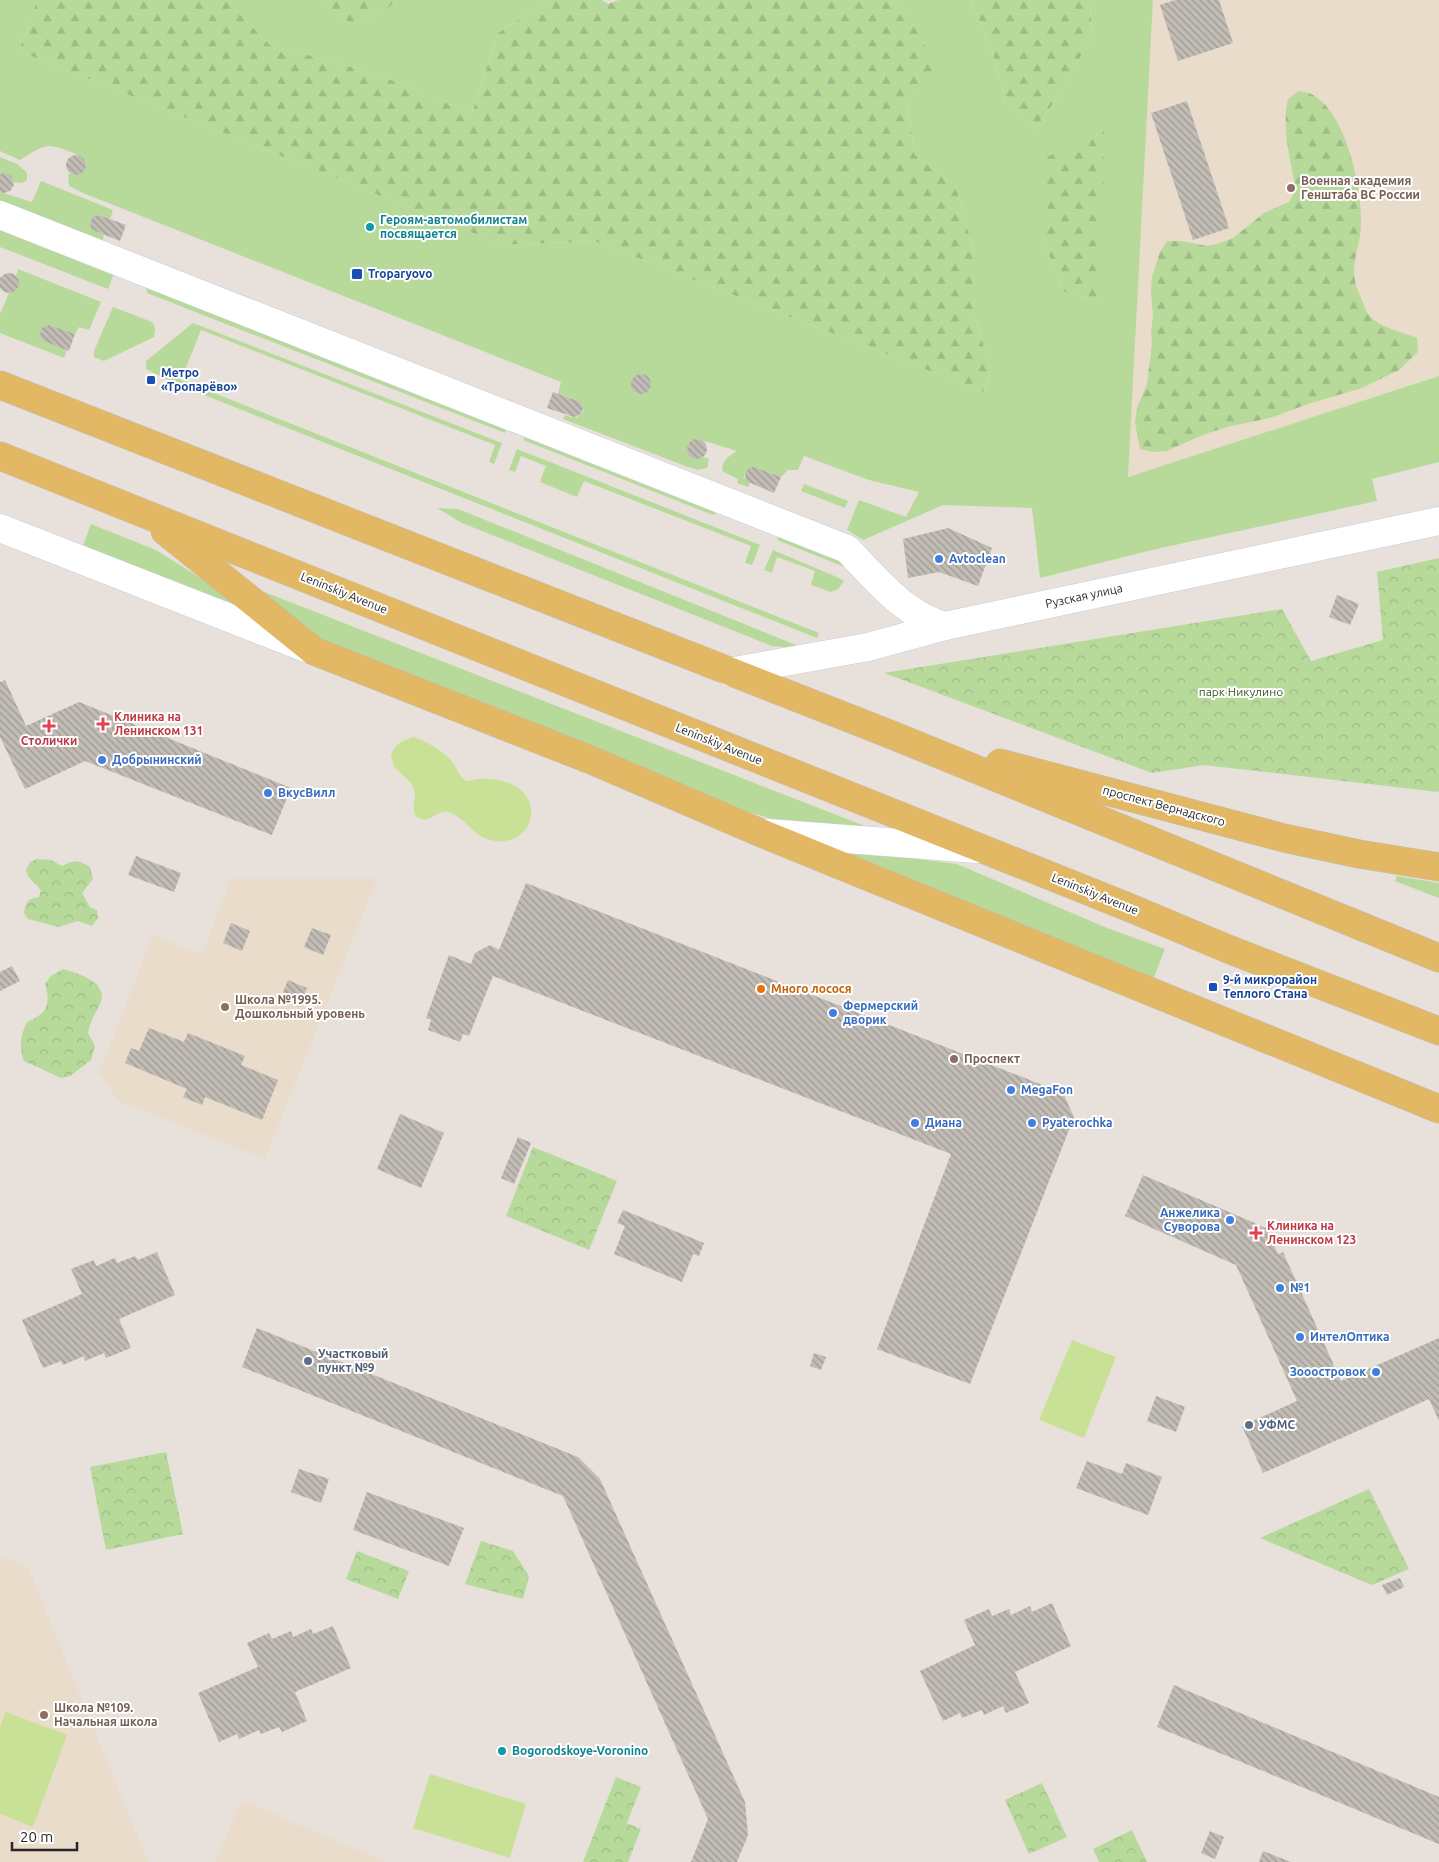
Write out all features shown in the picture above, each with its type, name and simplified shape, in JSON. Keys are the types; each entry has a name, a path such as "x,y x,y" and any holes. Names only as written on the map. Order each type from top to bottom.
{"main road":[{"path":"0,385 892,735 1439,958"},
{"name":"Leninskiy Avenue","path":"0,456 1228,949 1439,1031"},
{"path":"144,513 314,651 591,760 761,832 1439,1108"},
{"name":"проспект Вернадского","path":"892,735 1284,838 1359,854 1439,867"}],"street":[{"path":"0,215 848,549 899,602 920,617 945,626"},
{"name":"Рузская улица","path":"729,672 868,647 945,626 1439,520"},
{"path":"0,528 314,651"},
{"path":"761,832 984,850"}],"shaded area":[{"name":"Военная академия Генштаба ВС России","path":"1153,0 1439,0 1439,376 1128,477"},
{"name":"Школа №1995. Дошкольный уровень","path":"231,879 377,879 265,1159 119,1101 99,1073 153,935 202,955"},
{"name":"Школа №109. Начальная школа","path":"0,1556 28,1567 148,1862 0,1862"},
{"path":"242,1800 385,1862 215,1862"}],"green space":[{"path":"0,0 37,0 19,51 503,245 594,241 984,392 991,371 975,316 975,256 956,186 915,155 907,103 936,66 904,8 888,0 971,0 992,51 1006,104 1034,132 1062,90 1092,36 1090,0 1153,0 1128,477 1439,376 1439,462 1372,479 1377,501 1152,550 1040,578 1032,508 943,505 863,540 847,530 859,500 906,517 919,492 869,480 804,456 798,470 788,470 781,477 759,469 749,469 744,477 750,483 748,487 737,483 738,479 722,471 725,461 737,451 698,439 689,443 687,451 694,458 703,457 709,459 707,468 698,470 688,467 563,419 565,415 577,417 583,411 577,401 558,394 561,382 69,186 68,174 80,174 86,167 85,160 74,153 48,146 20,160 0,151","holes":["1042,234 1102,303 1062,291"]},
{"path":"37,0 226,0 270,45 374,73 472,113 498,33 548,0 602,0 608,4 619,0 888,0 904,8 937,66 907,103 915,155 956,186 975,256 975,316 991,371 984,392 594,241 503,245 19,51"},
{"path":"226,0 323,0 352,25 387,9 397,0 548,0 498,33 472,113 374,73 270,45"},
{"path":"323,0 397,0 387,9 352,25"},
{"path":"971,0 1090,0 1092,36 1062,90 1034,132 1006,104 992,51"},
{"path":"1299,91 1311,94 1325,104 1343,133 1355,170 1360,205 1361,231 1355,258 1354,276 1365,307 1369,315 1379,323 1417,338 1418,352 1399,370 1362,388 1308,404 1270,418 1231,426 1205,434 1167,451 1153,452 1140,449 1135,422 1137,408 1147,384 1152,344 1152,277 1160,252 1167,241 1181,241 1207,246 1233,238 1264,213 1289,202 1296,190 1286,133 1286,110 1288,99"},
{"path":"1104,131 1102,303 1062,291 1042,234 1047,157"},
{"path":"0,157 17,164 27,173 27,180 22,183 13,182 8,174 0,174"},
{"path":"41,181 113,210 110,219 99,216 94,217 90,221 91,228 104,235 102,244 0,200 0,192 32,202"},
{"path":"0,229 114,273 108,289 0,247"},
{"path":"18,269 101,302 89,330 79,327 75,334 49,325 41,328 41,338 67,350 64,358 0,333 0,314 9,293 17,288 16,276"},
{"path":"146,286 508,426 505,433 147,293"},
{"path":"113,307 152,322 155,328 154,337 104,361 94,357 94,351"},
{"path":"193,323 502,443 494,464 489,462 495,445 201,330 181,380 819,633 817,638 174,383 146,369 146,361"},
{"path":"526,434 721,509 713,515 523,440"},
{"path":"517,449 760,545 752,565 745,563 751,546 584,481 577,497 540,482 546,466 521,456 515,472 509,470"},
{"path":"804,484 848,501 845,508 801,491"},
{"path":"437,508 458,509 806,649 772,646 462,523"},
{"path":"91,524 156,550 229,596 231,601 229,604 82,549"},
{"path":"781,532 843,556 847,568 777,540"},
{"path":"773,550 844,581 838,589 831,592 811,585 815,571 777,557 772,573 764,570"},
{"name":"парк Никулино","path":"1439,558 1439,792 1204,765 1152,773 884,673 1282,609 1311,661 1383,640 1377,572"},
{"path":"259,590 870,828 776,820 735,808 330,648"},
{"path":"413,737 430,744 446,755 463,779 469,781 478,779 498,780 509,783 521,790 529,800 531,811 530,822 524,831 515,838 504,841 490,840 479,835 458,817 448,812 426,819 415,815 414,789 394,766 391,755 399,743"},
{"path":"818,846 957,864 1107,928 1165,949 1152,982"},
{"path":"37,859 51,860 62,866 79,862 90,867 93,879 82,893 90,907 97,910 98,918 92,926 78,921 59,927 28,919 24,913 25,906 30,900 39,897 41,890 28,876 26,870 30,862"},
{"path":"1397,876 1439,883 1439,898 1395,881"},
{"path":"63,969 91,980 101,990 102,997 88,1033 95,1046 91,1060 70,1076 61,1078 24,1061 21,1046 27,1022 39,1016 46,1008 48,997 45,984 51,976"},
{"path":"533,1147 617,1181 589,1250 506,1216"},
{"path":"1072,1340 1116,1357 1084,1438 1039,1420"},
{"path":"166,1452 183,1534 106,1550 90,1467"},
{"path":"1369,1489 1409,1569 1372,1585 1260,1538"},
{"path":"481,1541 513,1551 529,1576 523,1599 465,1584"},
{"path":"357,1551 409,1571 398,1599 346,1579"},
{"path":"6,1712 67,1735 33,1827 0,1814 0,1727"},
{"path":"430,1774 526,1804 510,1858 413,1828"},
{"path":"616,1777 641,1787 627,1823 641,1829 628,1862 583,1862"},
{"path":"1042,1783 1067,1837 1029,1854 1005,1800"},
{"path":"1132,1830 1147,1862 1099,1862 1093,1849"}],"building":[{"path":"1175,0 1219,0 1233,43 1178,61 1160,5"},
{"path":"1187,101 1229,228 1193,240 1151,113"},
{"path":"76,155 83,158 86,165 83,172 76,175 69,172 66,165 69,158"},
{"path":"5,173 11,176 14,185 10,191 4,193 0,192 0,174"},
{"path":"99,215 126,225 120,241 91,228 90,221 94,216"},
{"path":"9,273 16,276 19,283 16,290 9,293 2,290 -1,283 2,276"},
{"path":"49,325 75,334 69,351 41,338 41,328"},
{"path":"641,374 648,377 651,384 648,391 641,394 634,391 631,384 634,377"},
{"path":"553,392 578,401 583,407 581,414 574,417 547,408"},
{"path":"697,439 704,442 707,449 704,456 697,459 690,456 687,449 690,442"},
{"path":"754,467 781,477 774,493 746,481 745,473 749,468"},
{"path":"948,528 992,548 978,586 939,572 908,578 903,539"},
{"path":"1337,595 1359,604 1350,625 1329,617"},
{"path":"5,680 26,726 79,702 291,788 272,835 85,761 25,789 0,737 0,682"},
{"path":"136,856 181,873 174,892 128,875"},
{"path":"526,883 1063,1093 1074,1117 970,1384 877,1349 951,1154 493,976 469,1036 463,1034 460,1042 428,1030 431,1020 426,1018 449,955 471,964 475,953 490,945 499,950"},
{"path":"231,923 250,931 242,951 223,943"},
{"path":"312,928 331,935 323,955 304,947"},
{"path":"12,966 20,981 0,991 0,972"},
{"path":"288,980 307,988 299,1007 280,1000"},
{"path":"149,1028 184,1042 188,1033 245,1056 241,1065 278,1080 262,1120 205,1097 202,1105 183,1097 187,1089 125,1063 131,1048 139,1051"},
{"path":"400,1114 444,1133 421,1188 377,1169"},
{"path":"518,1137 531,1143 514,1184 501,1178"},
{"path":"1143,1175 1266,1228 1278,1254 1283,1252 1341,1381 1439,1338 1439,1421 1429,1399 1263,1473 1242,1426 1297,1401 1236,1265 1125,1216"},
{"path":"623,1210 704,1243 699,1256 693,1254 682,1282 614,1254 625,1226 617,1223"},
{"path":"157,1252 175,1295 119,1319 131,1348 106,1358 104,1353 85,1361 84,1356 63,1365 61,1361 43,1368 22,1320 82,1294 71,1269 94,1260 96,1266 115,1258 117,1263 135,1256 138,1260"},
{"path":"257,1328 578,1457 600,1479 745,1802 748,1835 737,1862 691,1862 708,1819 563,1496 242,1367"},
{"path":"814,1353 826,1357 821,1370 810,1366"},
{"path":"1156,1396 1185,1407 1176,1432 1147,1421"},
{"path":"1087,1461 1122,1474 1126,1463 1162,1477 1148,1515 1076,1488"},
{"path":"299,1469 329,1479 321,1503 291,1492"},
{"path":"367,1492 464,1528 449,1566 353,1530"},
{"path":"1400,1578 1404,1587 1387,1595 1382,1585"},
{"path":"1052,1603 1071,1646 1015,1672 1029,1703 1006,1713 1003,1706 984,1715 982,1710 962,1718 960,1713 943,1721 920,1671 975,1645 964,1620 989,1609 992,1616 1009,1609 1011,1615 1030,1606 1032,1612"},
{"path":"333,1626 351,1668 295,1692 307,1721 282,1732 279,1727 261,1734 259,1730 239,1739 237,1734 219,1742 198,1693 258,1667 247,1643 269,1633 272,1639 291,1631 293,1637 311,1629 313,1634"},
{"path":"1174,1685 1439,1797 1439,1844 1157,1727"},
{"path":"1210,1831 1224,1837 1215,1859 1201,1853"},
{"path":"1263,1851 1291,1862 1259,1862"}],"place":[{"name":"Военная академия Генштаба ВС России","path":"1291,188"},
{"name":"Героям-автомобилистам посвящается","path":"370,227"},
{"name":"Troparyovo","path":"357,274"},
{"name":"Метро «Тропарёво»","path":"151,380"},
{"name":"Avtoclean","path":"939,559"},
{"name":"Клиника на Ленинском 131","path":"103,724"},
{"name":"Столички","path":"49,726"},
{"name":"Добрынинский","path":"102,760"},
{"name":"ВкусВилл","path":"268,793"},
{"name":"9-й микрорайон Теплого Стана","path":"1213,987"},
{"name":"Много лосося","path":"761,989"},
{"name":"Школа №1995. Дошкольный уровень","path":"225,1007"},
{"name":"Фермерский дворик","path":"833,1013"},
{"name":"Проспект","path":"954,1059"},
{"name":"MegaFon","path":"1011,1090"},
{"name":"Диана","path":"915,1123"},
{"name":"Pyaterochka","path":"1032,1123"},
{"name":"Анжелика Суворова","path":"1230,1220"},
{"name":"Клиника на Ленинском 123","path":"1256,1233"},
{"name":"№1","path":"1280,1288"},
{"name":"ИнтелОптика","path":"1300,1337"},
{"name":"Участковый пункт №9","path":"308,1361"},
{"name":"Зооостровок","path":"1376,1372"},
{"name":"УФМС","path":"1249,1425"},
{"name":"Школа №109. Начальная школа","path":"44,1715"},
{"name":"Bogorodskoye-Voronino","path":"502,1751"}]}
